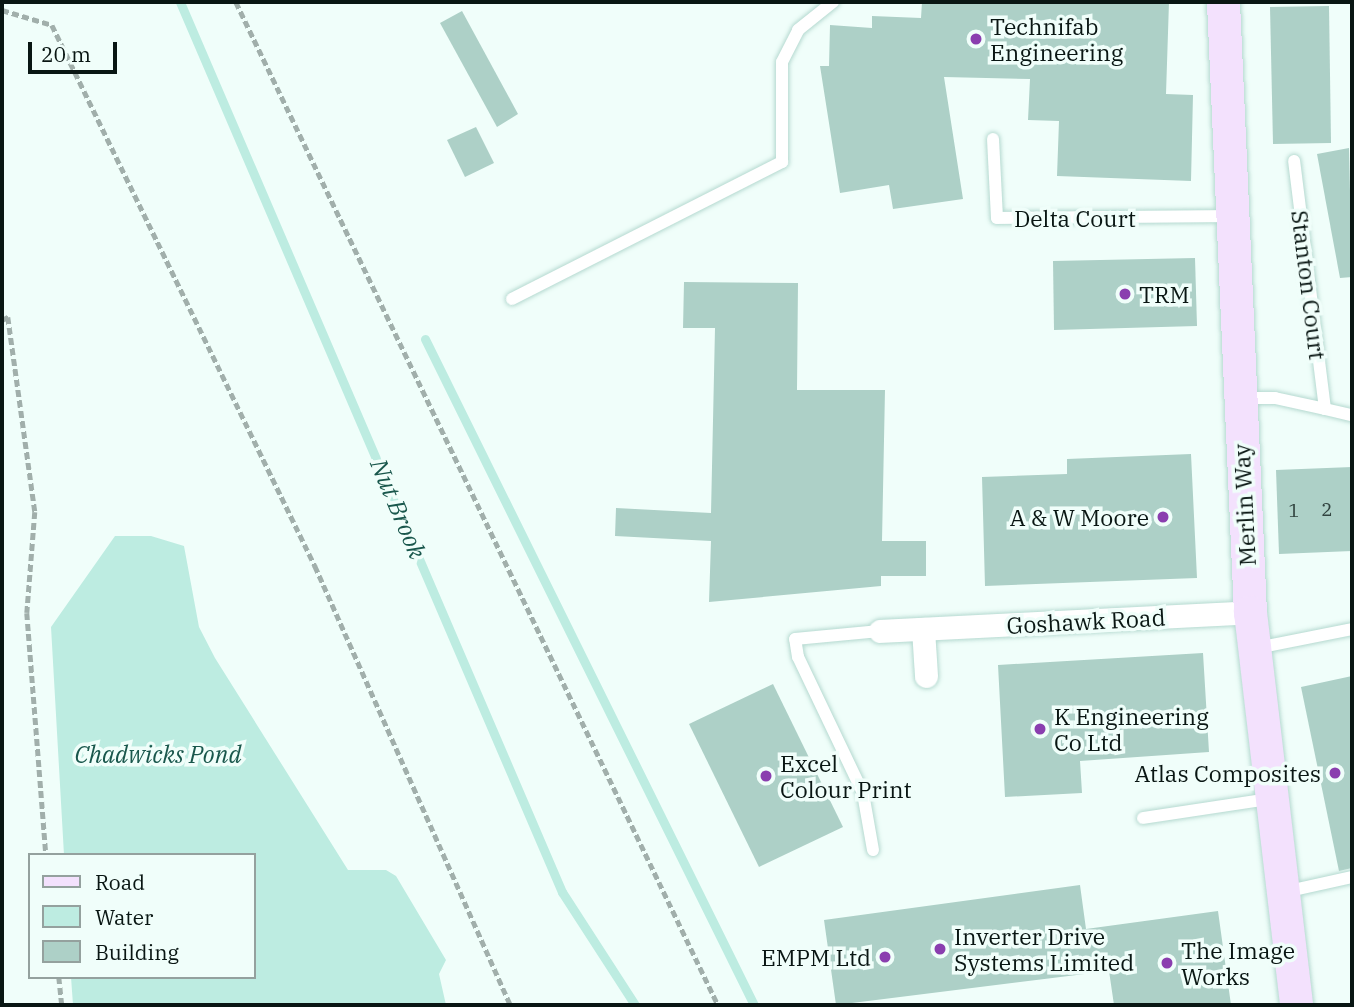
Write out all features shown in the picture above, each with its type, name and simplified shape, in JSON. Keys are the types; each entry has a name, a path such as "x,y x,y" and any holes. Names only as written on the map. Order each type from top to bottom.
{"street":[{"name":"Merlin Way","path":"1223,2 1250,612 1269,799 1296,1005"},
{"name":"Goshawk Road","path":"880,631 1250,612"},
{"path":"923,629 926,676"}],"lane":[{"path":"512,299 782,162 782,62 797,30 834,2"},
{"name":"Delta Court","path":"993,139 997,218 1232,216"},
{"name":"Stanton Court","path":"1294,161 1325,409"},
{"path":"1239,398 1275,398 1352,415"},
{"path":"1253,649 1352,629"},
{"path":"873,850 863,793 798,657 795,639 880,631"},
{"path":"1143,818 1269,799"},
{"path":"1281,893 1352,877"}],"path":[{"path":"236,2 718,1005"},
{"path":"2,10 52,25 316,566 510,1005"},
{"path":"2,320 8,317 36,512 27,613 46,853"},
{"path":"59,979 62,1005"}],"water":[{"name":"Chadwicks Pond","path":"115,536 151,536 184,546 199,627 215,658 348,870 386,870 396,876 446,960 439,974 446,1005 73,1005 71,979 256,979 256,853 64,853 51,627"}],"building":[{"path":"922,2 1169,2 1166,94 1193,95 1191,181 1057,176 1059,121 1028,120 1030,79 944,77 963,199 893,209 889,185 840,193 820,66 829,66 830,25 872,28 872,16 921,18"},
{"path":"1329,6 1331,143 1273,144 1270,7"},
{"path":"462,11 518,114 497,127 440,23"},
{"path":"476,127 494,163 465,177 447,140"},
{"path":"1349,148 1352,277 1340,278 1317,154"},
{"name":"TRM","path":"1195,258 1197,326 1054,330 1053,261"},
{"path":"684,282 798,283 797,390 885,390 882,541 926,541 926,576 881,576 881,586 709,602 711,541 615,536 616,508 711,513 715,328 683,328"},
{"path":"1191,454 1197,578 985,586 982,477 1067,474 1067,459"},
{"path":"1352,467 1352,551 1279,554 1276,470"},
{"path":"1203,653 1209,752 1080,761 1082,793 1005,797 998,665"},
{"name":"Atlas Composites","path":"1352,676 1352,868 1339,871 1301,687"},
{"name":"Excel Colour Print","path":"773,684 843,827 759,867 689,724"},
{"path":"1080,885 1086,929 1218,911 1231,1005 1114,1005 1109,971 836,1005 824,920"}],"waterway":[{"name":"Nut Brook","path":"180,2 562,892 635,1005"},
{"path":"425,339 754,1005"}],"place":[{"name":"Technifab Engineering","path":"976,39"},
{"name":"TRM","path":"1125,294"},
{"name":"A & W Moore","path":"1163,517"},
{"name":"K Engineering Co Ltd","path":"1040,729"},
{"name":"Atlas Composites","path":"1335,773"},
{"name":"Excel Colour Print","path":"766,776"},
{"name":"Inverter Drive Systems Limited","path":"940,949"},
{"name":"EMPM Ltd","path":"885,957"},
{"name":"The Image Works","path":"1167,963"}]}
